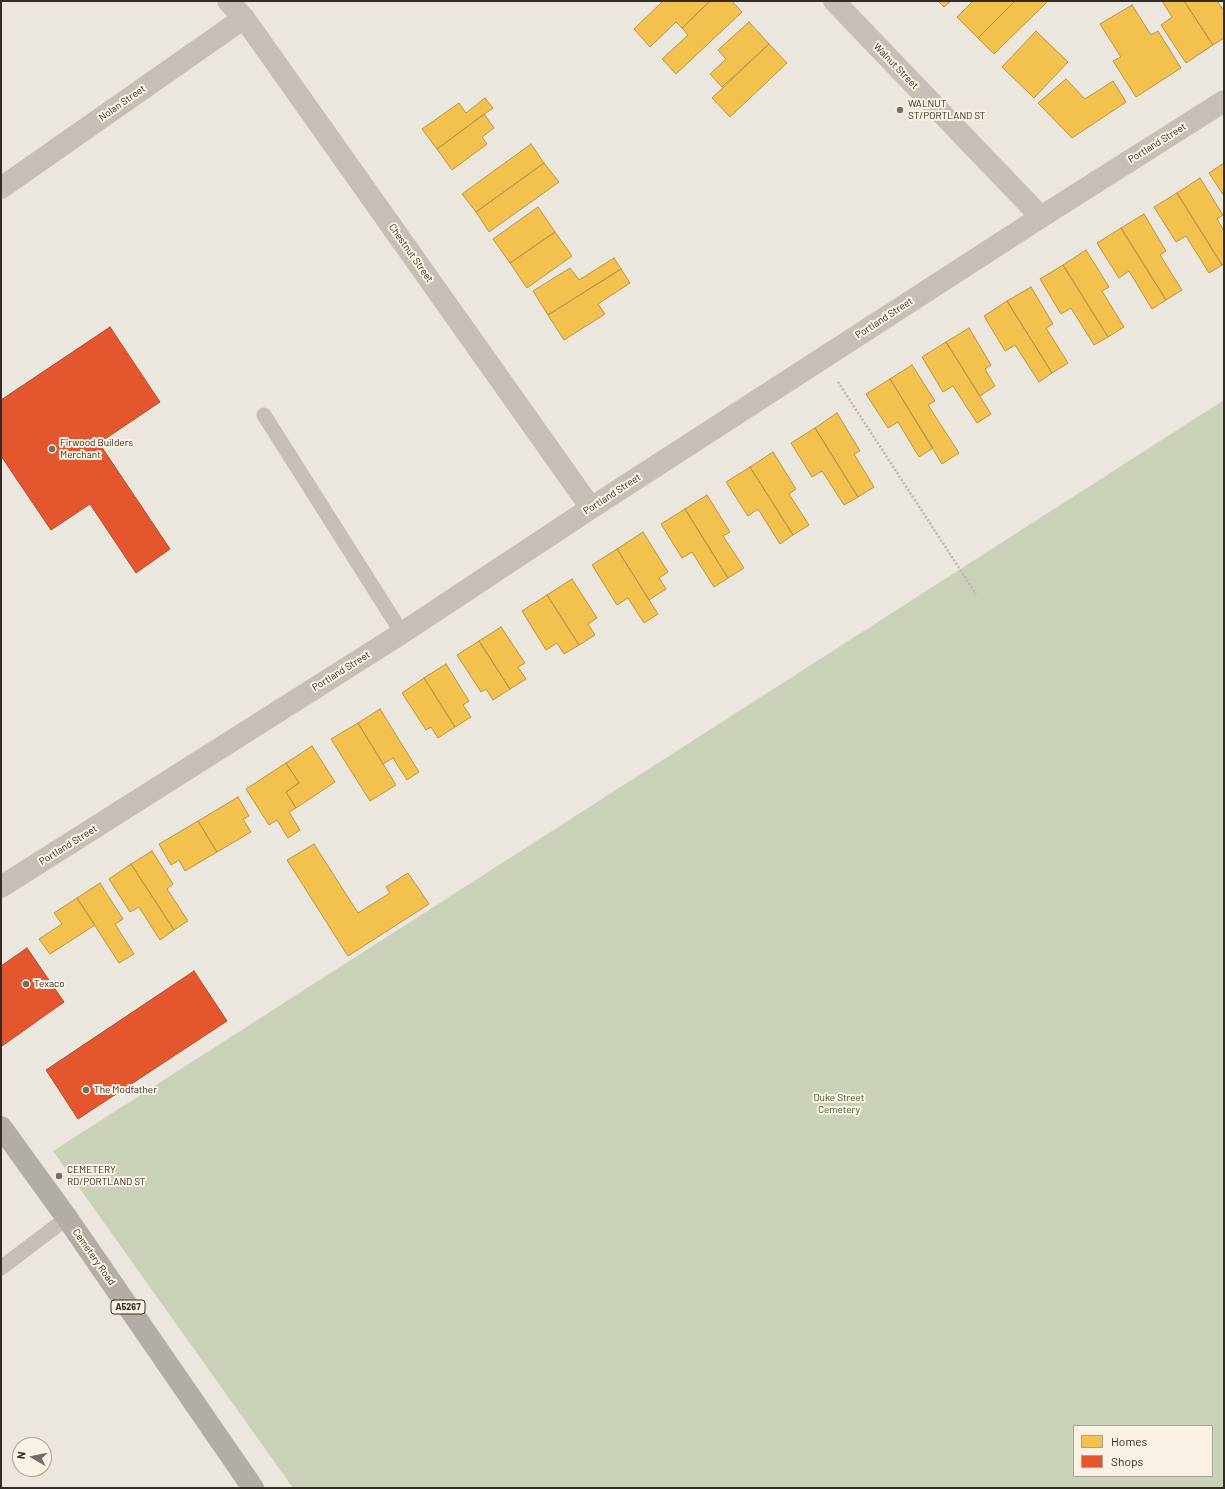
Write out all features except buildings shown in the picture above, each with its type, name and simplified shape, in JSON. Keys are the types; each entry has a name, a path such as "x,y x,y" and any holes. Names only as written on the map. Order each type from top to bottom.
{"main road":[{"name":"Cemetery Road","path":"1,1127 67,1218 253,1488"}],"street":[{"name":"Chestnut Street","path":"228,1 244,18 590,508"},
{"name":"Walnut Street","path":"834,1 1041,217"},
{"name":"Nolan Street","path":"1,188 244,18"},
{"name":"Portland Street","path":"1,888 402,633 590,508 1041,217 1224,101"}],"lane":[{"path":"264,415 402,633"},
{"path":"1,1268 67,1218"}],"path":[{"path":"822,358 976,594"}],"green space":[{"name":"Duke Street Cemetery","path":"1224,400 1224,1488 293,1488 53,1151"}],"place":[{"name":"WALNUT ST/PORTLAND ST","path":"900,110"},
{"name":"Firwood Builders Merchant","path":"52,449"},
{"name":"Texaco","path":"26,984"},
{"name":"The Modfather","path":"86,1090"},
{"name":"CEMETERY RD/PORTLAND ST","path":"59,1176"}]}
